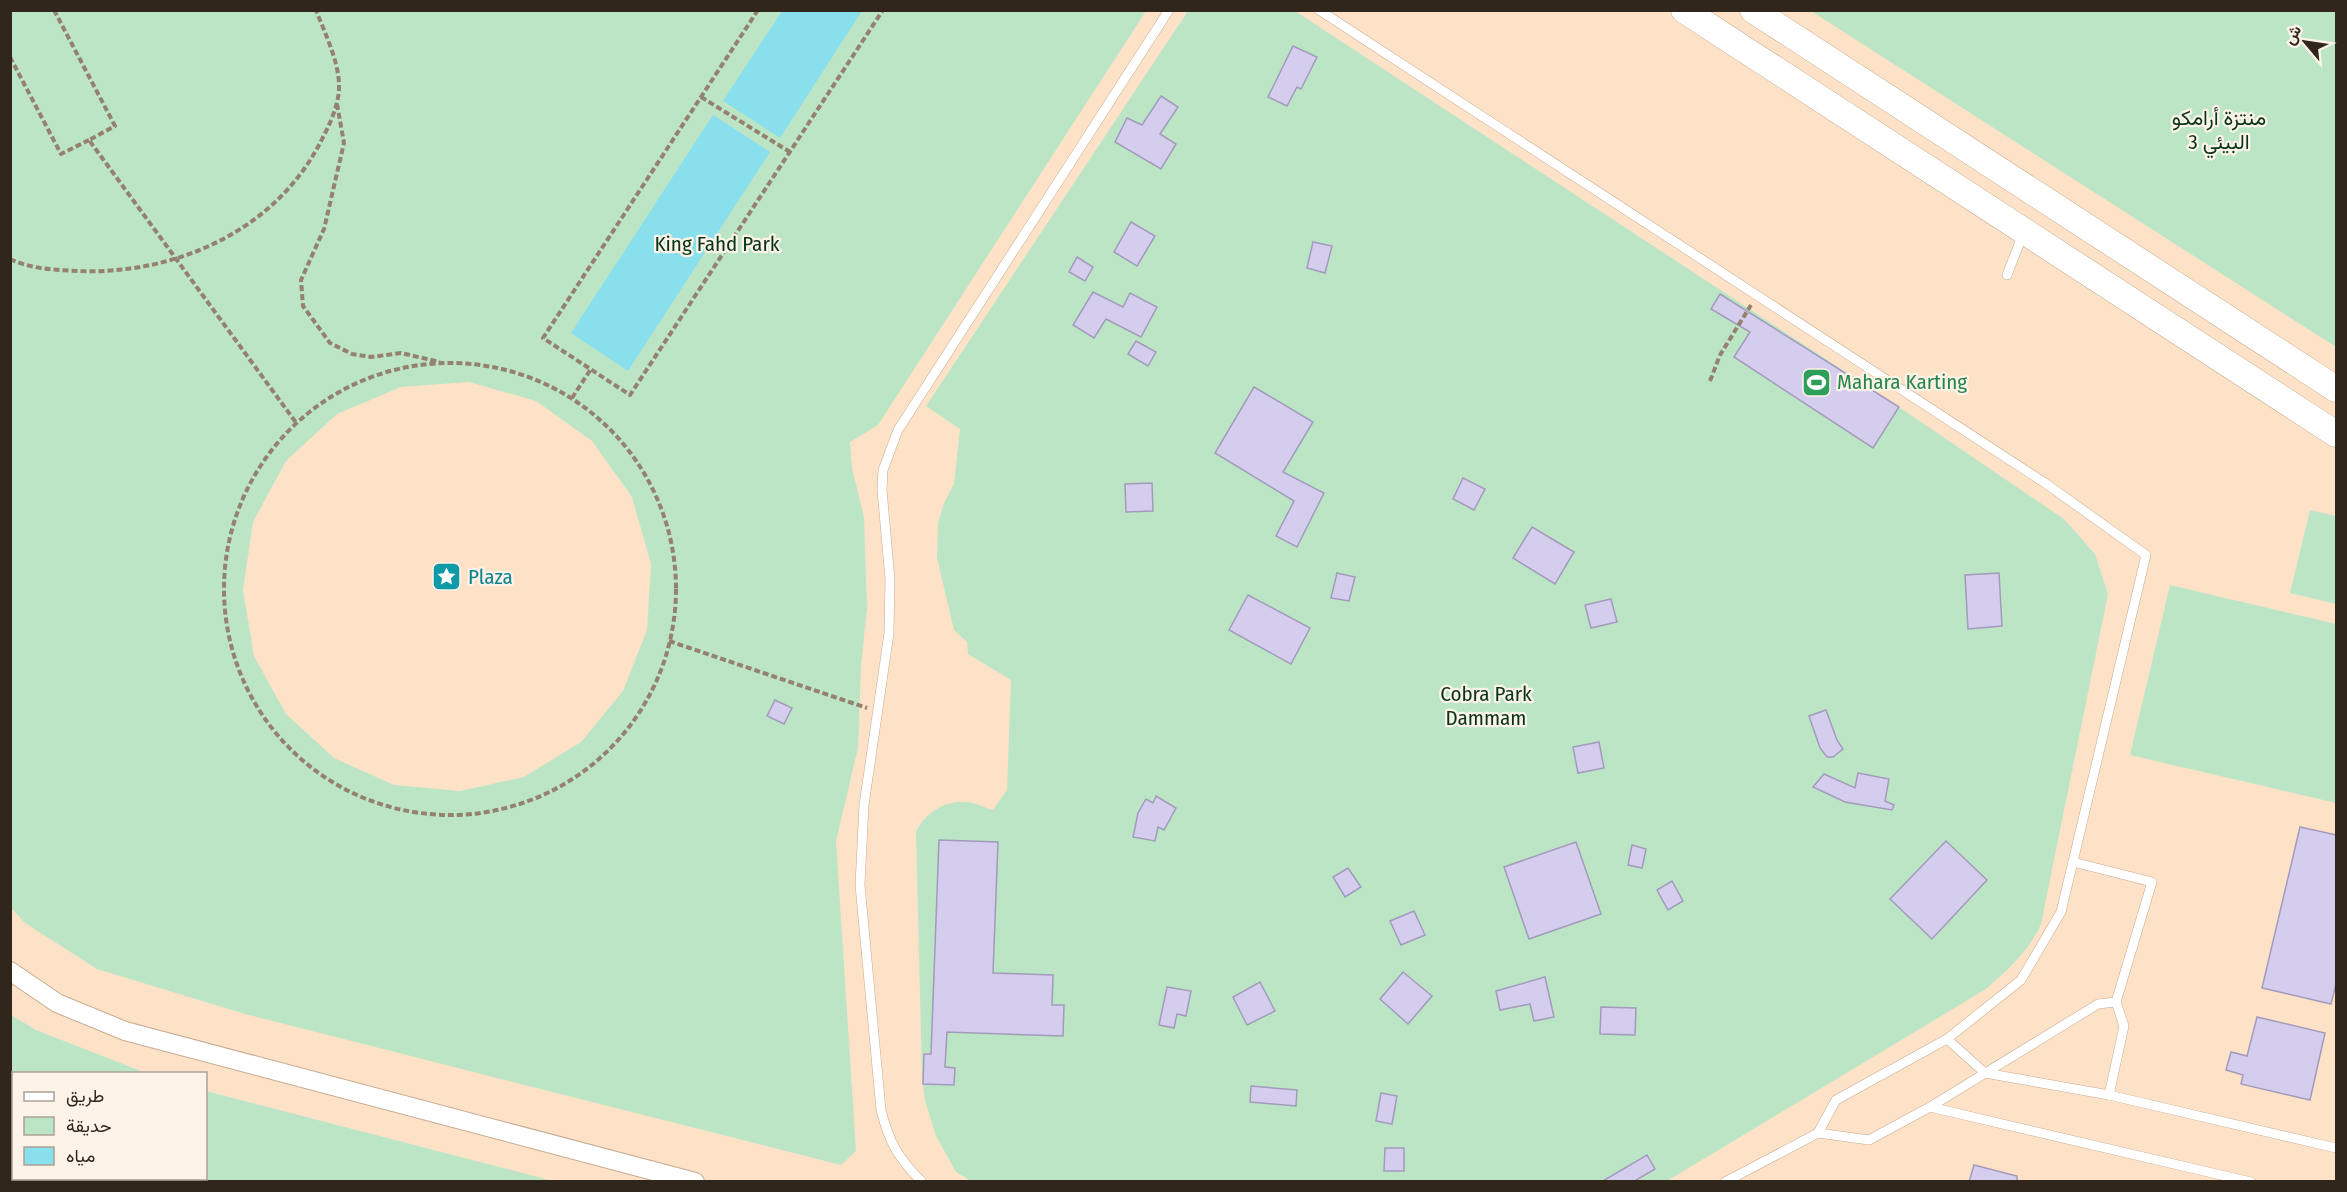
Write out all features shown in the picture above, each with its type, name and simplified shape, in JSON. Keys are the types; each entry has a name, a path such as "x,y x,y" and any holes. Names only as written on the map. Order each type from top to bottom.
{"street":[{"path":"1684,10 2337,434"},
{"path":"1753,10 2337,389"},
{"path":"2023,231 2044,199"},
{"path":"10,971 57,1003 125,1031 695,1182"}],"lane":[{"path":"922,1182 904,1164 888,1139 880,1110 860,885 864,805 889,633 890,579 882,490 883,470 898,430 1169,10"},
{"path":"1319,10 2045,483 2146,555 2061,912 2021,980 1947,1039 1836,1100 1818,1133 1725,1182"},
{"path":"2007,275 2023,231"},
{"path":"2073,862 2152,882 2116,1002 2124,1026 2109,1095"},
{"path":"1818,1133 1869,1140 1930,1107 2098,1004 2116,1002"},
{"path":"1947,1039 1985,1073 2109,1095 2337,1148"},
{"path":"1930,1107 2251,1182"}],"path":[{"path":"10,57 61,154 115,126 54,10"},
{"path":"10,259 22,265 55,270 93,272 142,269 203,251 236,234 287,190 311,160 330,125 339,89 332,49 316,10"},
{"path":"758,10 543,338 630,395 883,10"},
{"path":"701,97 790,152"},
{"path":"336,100 344,143 324,229 301,280 303,306 330,343 352,354 371,357 402,353 446,363"},
{"path":"88,140 297,424"},
{"path":"1710,381 1720,356 1757,296"},
{"path":"428,363 446,363 469,363 509,369 546,383 572,398 612,430 638,461 662,509 675,562 675,616 662,669 636,717 600,758 556,789 506,809 452,816 398,810 347,791 302,761 266,721 240,674 226,621 224,581 228,551 242,502 261,466 297,424 316,407 351,386 388,371 428,363"},
{"path":"572,398 591,369"},
{"path":"669,641 879,712"}],"green space":[{"name":"King Fahd Park","path":"11,11 1146,11 878,425 850,442 852,468 864,517 867,608 861,666 858,748 836,841 856,1151 841,1165 245,1014 97,969 25,923 11,908","holes":["469,382 536,401 592,441 632,497 651,564 647,630 623,691 581,742 524,777 460,791 394,785 334,758 286,714 254,656 243,590 253,522 286,461 337,414 401,387"]},
{"name":"Cobra Park Dammam","path":"1188,11 1295,11 1899,407 2064,519 2095,554 2108,594 2041,924 2030,943 2010,967 1986,989 1667,1181 971,1181 956,1172 936,1136 925,1101 922,1077 916,832 924,819 950,803 966,802 993,810 1007,790 1011,680 968,654 967,642 954,630 937,558 938,523 944,503 954,484 960,429 926,406"},
{"name":"منتزة أرامكو البيئي 3","path":"1811,11 2336,11 2336,347"},
{"path":"2310,510 2336,516 2336,604 2290,593"},
{"path":"2170,585 2336,624 2336,803 2130,755"},
{"path":"11,1015 36,1030 143,1072 12,1072 12,1180 207,1180 207,1091 553,1181 11,1181"}],"water":[{"path":"782,11 862,11 780,138 723,101"},
{"path":"713,115 770,152 628,371 571,333"}],"building":[{"path":"1293,46 1317,57 1301,89 1297,87 1287,106 1268,97"},
{"path":"1161,96 1178,107 1160,134 1176,144 1161,169 1115,142 1127,118 1142,125"},
{"path":"1131,222 1155,236 1137,266 1114,252"},
{"path":"1313,242 1332,246 1325,273 1307,268"},
{"path":"1077,257 1093,267 1085,281 1069,272"},
{"path":"1093,292 1123,307 1130,293 1157,307 1141,337 1106,319 1094,338 1073,325"},
{"name":"Mahara Karting","path":"1720,294 1899,407 1873,448 1734,357 1750,332 1711,309"},
{"path":"1136,341 1156,352 1148,366 1128,354"},
{"path":"1254,387 1313,422 1283,472 1324,493 1297,547 1276,536 1294,501 1215,453"},
{"path":"1463,478 1485,489 1474,510 1453,499"},
{"path":"1152,483 1153,511 1126,512 1125,484"},
{"path":"1532,527 1574,552 1555,584 1513,558"},
{"path":"1337,573 1355,577 1349,601 1331,598"},
{"path":"1999,573 2002,626 1968,629 1965,575"},
{"path":"1248,595 1310,628 1291,664 1229,630"},
{"path":"1611,599 1617,622 1591,628 1585,605"},
{"path":"775,700 792,708 784,724 767,716"},
{"path":"1826,710 1837,740 1843,749 1833,757 1827,757 1820,748 1809,716"},
{"path":"1599,742 1604,768 1578,773 1573,747"},
{"path":"1858,773 1889,779 1885,801 1894,805 1892,810 1845,802 1813,787 1824,774 1855,788"},
{"path":"1156,796 1176,808 1164,830 1158,827 1155,841 1133,837 1138,813 1146,799 1153,803"},
{"path":"2300,827 2337,835 2337,980 2331,1004 2262,988"},
{"path":"939,840 998,842 993,973 1053,975 1052,1005 1064,1005 1063,1036 947,1032 945,1067 955,1068 954,1085 923,1084 924,1054 931,1054"},
{"path":"1946,841 1987,880 1932,939 1890,899"},
{"path":"1576,842 1601,914 1529,939 1504,867"},
{"path":"1632,845 1646,849 1642,868 1628,865"},
{"path":"1348,868 1361,887 1345,897 1333,877"},
{"path":"1672,881 1683,901 1668,910 1657,890"},
{"path":"1414,911 1425,935 1401,945 1390,921"},
{"path":"1403,972 1432,996 1408,1024 1380,999"},
{"path":"1545,977 1554,1017 1534,1021 1530,1004 1500,1010 1496,991"},
{"path":"1260,982 1275,1011 1247,1025 1233,997"},
{"path":"1167,987 1191,991 1186,1016 1177,1014 1174,1028 1159,1025"},
{"path":"1601,1007 1636,1008 1635,1035 1600,1034"},
{"path":"2257,1017 2325,1033 2310,1100 2241,1084 2243,1075 2226,1070 2231,1052 2247,1056"},
{"path":"1251,1086 1297,1090 1296,1106 1250,1102"},
{"path":"1381,1093 1397,1096 1392,1124 1376,1121"},
{"path":"1385,1148 1404,1148 1404,1171 1384,1171"},
{"path":"1647,1155 1655,1169 1633,1182 1601,1182"},
{"path":"1974,1165 2017,1176 2017,1182 1969,1182"}],"place":[{"name":"Mahara Karting","path":"1816,382"},
{"name":"Plaza","path":"447,577"}]}
